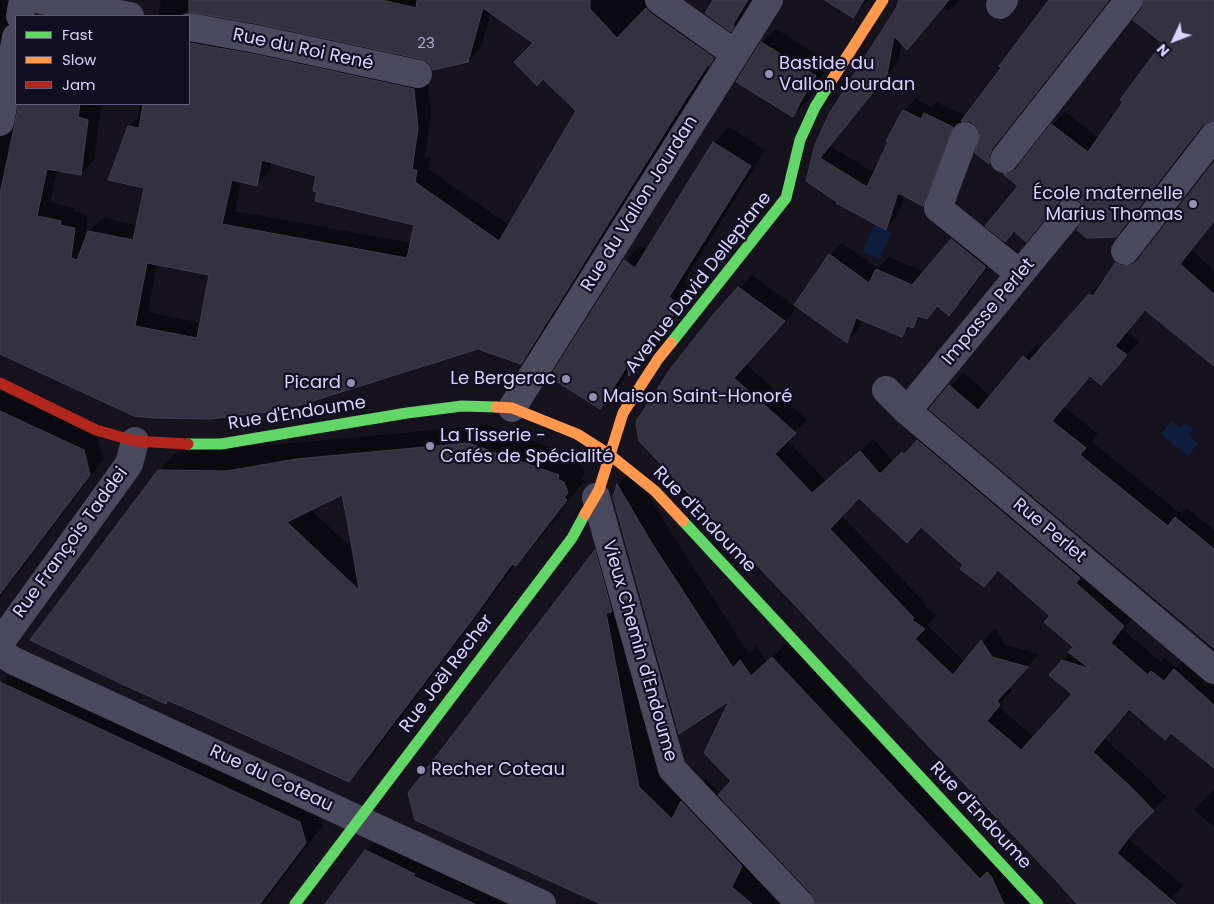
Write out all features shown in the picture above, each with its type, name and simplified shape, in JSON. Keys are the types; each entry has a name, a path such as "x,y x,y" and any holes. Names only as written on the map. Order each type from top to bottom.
{"street":[{"path":"20,15 23,0"},
{"path":"41,0 124,15"},
{"path":"659,0 734,53"},
{"name":"Rue du Vallon Jourdan","path":"512,408 769,0"},
{"name":"Avenue David Dellepiane","path":"610,455 623,413 658,359 786,198 800,140 814,107 883,0"},
{"path":"1004,159 1129,0"},
{"name":"Rue du Roi René","path":"190,27 256,39 418,74"},
{"path":"0,122 15,42"},
{"path":"965,136 938,208 1020,274"},
{"path":"1125,252 1214,136"},
{"name":"Impasse Perlet","path":"907,411 1070,213"},
{"name":"Rue d'Endoume","path":"0,383 96,430 135,440 171,444 221,444 462,406 512,408 577,434 610,455 659,495 1038,904"},
{"name":"Rue Perlet","path":"886,390 907,411 1214,670"},
{"name":"Rue François Taddei","path":"0,643 129,464 135,440"},
{"name":"Rue Joël Recher","path":"295,904 572,538 596,498 610,455"},
{"name":"Vieux Chemin d'Endoume","path":"596,498 672,769 800,904"},
{"name":"Rue du Coteau","path":"0,652 14,661 542,904"}],"water":[{"path":"874,224 891,233 879,259 863,252"},
{"path":"1172,421 1181,428 1186,423 1194,429 1189,435 1198,443 1188,456 1161,434"}],"building":[{"path":"189,0 382,0 416,8 417,0 590,0 590,9 617,38 646,8 650,13 714,58 687,97 521,364 478,349 284,410 210,419 154,418 134,416 0,354 0,194 19,105 80,105 78,117 88,120 81,175 47,169 37,216 61,221 60,225 75,228 71,258 77,260 88,231 133,240 144,188 108,180 128,126 139,128 143,105 190,105 190,43 253,54 414,89 418,128 412,170 417,170 415,182 499,241 576,111 543,79 537,86 514,62 533,43 483,8 468,62 433,70 429,63 421,59 259,24 189,12","holes":["262,160 316,176 313,191 317,192 315,201 414,225 407,258 222,224 232,180 257,186","147,263 209,275 197,338 135,326"]},
{"path":"713,0 748,0 733,24 731,32 705,13"},
{"path":"825,0 864,0 853,18"},
{"path":"899,0 949,0 907,50 894,36 887,75 820,158 867,187 888,142 886,141 903,110 921,119 924,113 953,127 923,206 898,193 886,230 836,203 806,181 815,145 829,114 896,8"},
{"path":"1049,0 1109,0 992,149 989,156 989,164 975,153 980,134 977,126 970,121 961,121 1001,68 999,66"},
{"path":"1144,0 1214,0 1214,121 1202,126 1116,237 1087,238 1077,230 1085,216 1085,208 1080,201 1072,198 1064,199 1058,203 1026,242 1014,231 1005,242 985,226 1018,186 1003,174 1010,173 1016,169 1051,124 1088,152 1123,102 1120,100 1162,43 1133,20 1142,9"},
{"name":"Bastide du Vallon Jourdan","path":"761,42 816,76 793,117 736,82"},
{"path":"713,142 751,166 669,297 681,305 646,349 629,376 627,366 600,409 550,377 624,260 635,268"},
{"path":"1214,162 1214,221 1180,264 1214,294 1214,366 1145,310 1115,346 1127,355 1101,385 1090,376 1052,421 1086,448 1080,455 1168,526 1175,517 1214,549 1214,648 929,409 949,385 978,410 1023,356 1029,361 1089,294 1093,296 1115,263 1123,266 1131,265 1137,261"},
{"path":"951,239 986,267 949,316 937,306 927,319 918,316 913,328 907,326 902,337 856,318 847,343 794,305 829,254 869,283 876,269 912,285"},
{"path":"738,287 785,321 734,378 796,433 775,454 812,493 860,451 880,474 902,452 904,454 917,440 1080,578 1076,583 1124,626 1111,643 1148,675 1151,671 1164,681 1174,669 1214,705 1214,768 1171,733 1165,740 1129,709 1093,752 1154,811 1135,830 1117,853 1176,904 1077,904 639,441 637,420 671,368","holes":["859,498 907,543 921,527 963,565 960,569 984,587 998,570 1050,616 1044,622 1073,647 1068,652 1090,669 1062,660 1049,675 1072,694 1021,750 987,721 1000,705 997,701 1028,667 992,657 981,640 953,675 915,639 925,629 912,620 914,618 830,529"]},
{"path":"0,411 84,450 90,475 0,594"},
{"path":"468,443 559,475 558,479 564,482 568,493 564,497 567,500 516,566 512,564 349,782 167,700 166,704 30,640 158,470 227,471 296,459","holes":["342,495 359,590 287,522"]},
{"path":"617,484 651,542 733,668 740,660 751,676 772,657 980,879 987,872 991,876 1004,904 815,904 811,893 718,795 731,781 704,753 729,701 679,734 613,497"},
{"path":"595,550 612,612 606,613 639,787 672,819 681,801 742,866 732,887 752,904 601,904 415,820 408,793"},
{"path":"0,682 300,822 306,843 260,904 0,904"},
{"path":"365,850 415,874 413,876 475,904 325,904"}],"traffic: fast":[{"path":"671,343 786,198 800,140 815,107 830,83"},
{"path":"188,444 221,444 407,413 462,406 496,407"},
{"path":"295,904 572,538 585,514"},
{"path":"683,521 1038,904"}],"traffic: slow":[{"path":"830,83 883,0"},
{"path":"585,514 599,490 623,413 658,359 671,343"},
{"path":"496,407 512,408 577,434 610,455 655,491 683,521"}],"traffic: jam":[{"path":"0,383 96,430 135,441 188,444"}],"place":[{"name":"Bastide du Vallon Jourdan","path":"769,74"},
{"name":"École maternelle Marius Thomas","path":"1193,204"},
{"name":"Le Bergerac","path":"566,379"},
{"name":"Picard","path":"351,383"},
{"name":"Maison Saint-Honoré","path":"593,397"},
{"name":"La Tisserie - Cafés de Spécialité","path":"430,446"},
{"name":"Recher Coteau","path":"421,770"}]}
